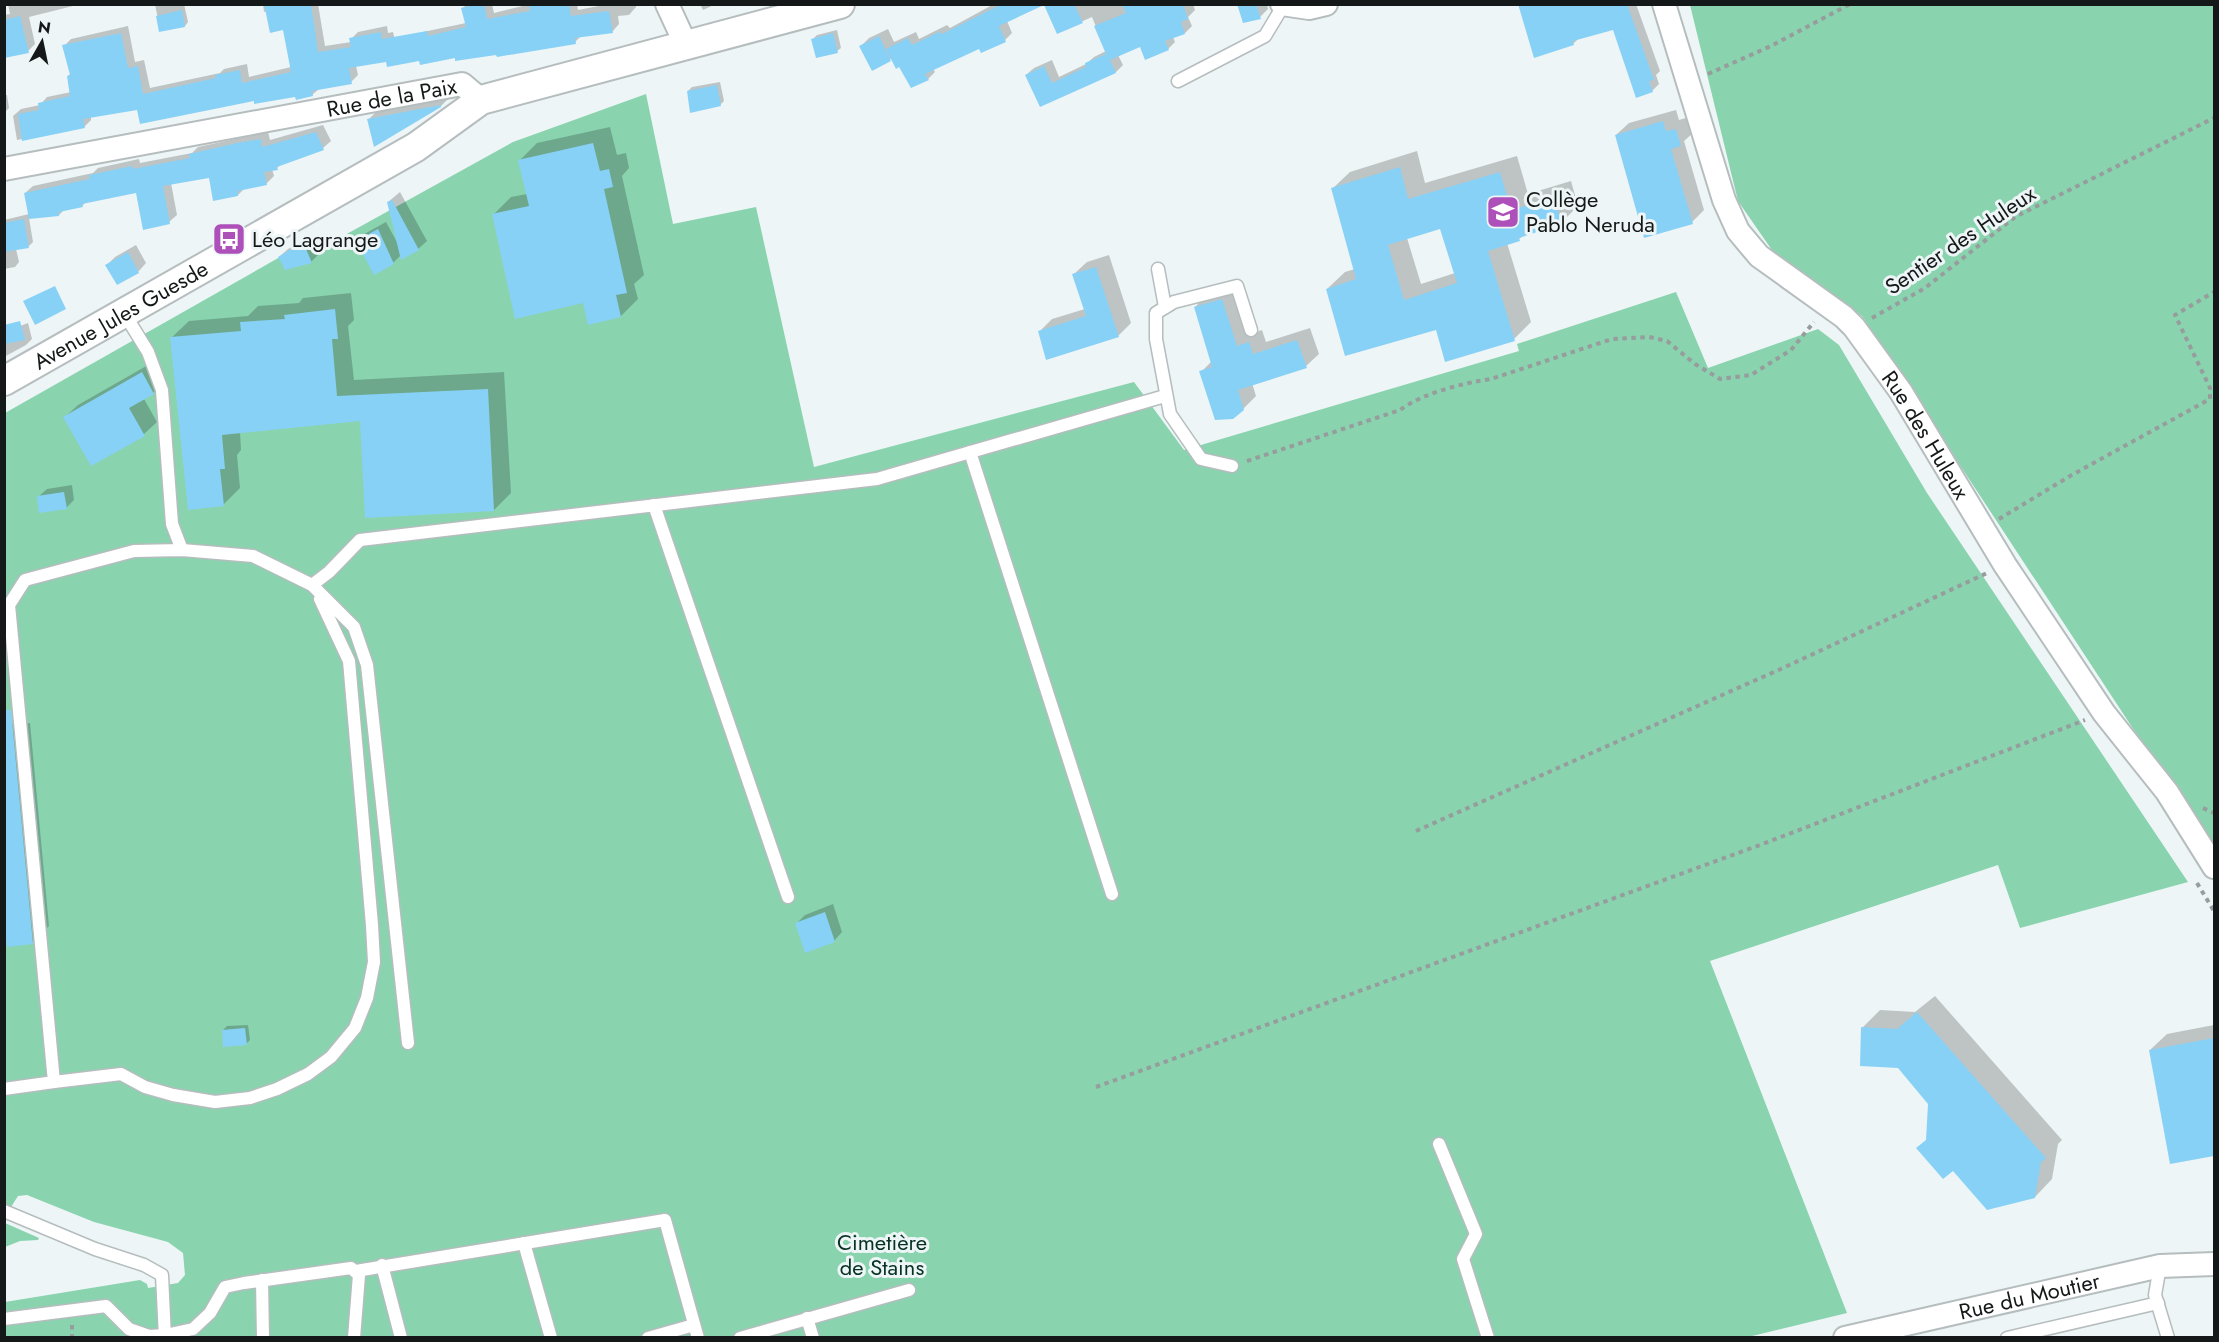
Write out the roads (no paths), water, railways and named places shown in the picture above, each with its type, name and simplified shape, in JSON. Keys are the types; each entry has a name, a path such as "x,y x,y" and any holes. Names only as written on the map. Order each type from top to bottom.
{"street":[{"path":"667,4 686,45"},
{"name":"Rue de la Paix","path":"4,169 462,84 481,100 840,4"},
{"path":"1282,5 1309,8 1326,4"},
{"name":"Rue des Huleux","path":"1664,4 1724,200 1738,231 1759,256 1854,327 1901,392 2005,565 2104,713 2167,792 2214,867"},
{"name":"Avenue Jules Guesde","path":"4,381 416,147 481,100"},
{"name":"Rue du Moutier","path":"1845,1338 2160,1266 2214,1264"}],"lane":[{"path":"1178,81 1265,36 1282,5"},
{"path":"1158,269 1165,307"},
{"path":"1232,466 1201,459 1170,414 1156,339 1156,313 1174,302 1237,286 1251,330"},
{"path":"124,313 148,352 162,390 172,524 182,550"},
{"path":"312,585 360,540 877,479 1165,396"},
{"path":"970,452 1112,894"},
{"path":"654,505 788,897"},
{"path":"54,1082 9,605 25,580 134,551 182,550 252,556 312,585 354,627 367,665 408,1043"},
{"path":"4,1089 121,1074 145,1087 173,1095 215,1102 250,1098 277,1089 308,1074 331,1057 355,1028 367,999 374,962 349,661 332,620 312,585"},
{"path":"1439,1144 1476,1234 1463,1258 1488,1338"},
{"path":"4,1211 95,1249 144,1265 162,1275 165,1336"},
{"path":"4,1319 106,1306 129,1329 149,1336 165,1336 193,1329 210,1313 225,1287 351,1268 356,1270 665,1220 698,1338"},
{"path":"524,1243 551,1338"},
{"path":"382,1265 401,1338"},
{"path":"2160,1266 2155,1295 2169,1338"},
{"path":"354,1338 359,1275 356,1270"},
{"path":"262,1280 263,1338"},
{"path":"747,1337 909,1290"},
{"path":"2007,1338 2158,1303"},
{"path":"807,1318 813,1338"},
{"path":"648,1338 694,1325"}],"place":[{"name":"Collège Pablo Neruda","path":"1503,212"},
{"name":"Léo Lagrange","path":"229,239"}],"park label":[{"name":"Cimetière de Stains","path":"882,1254"}]}
